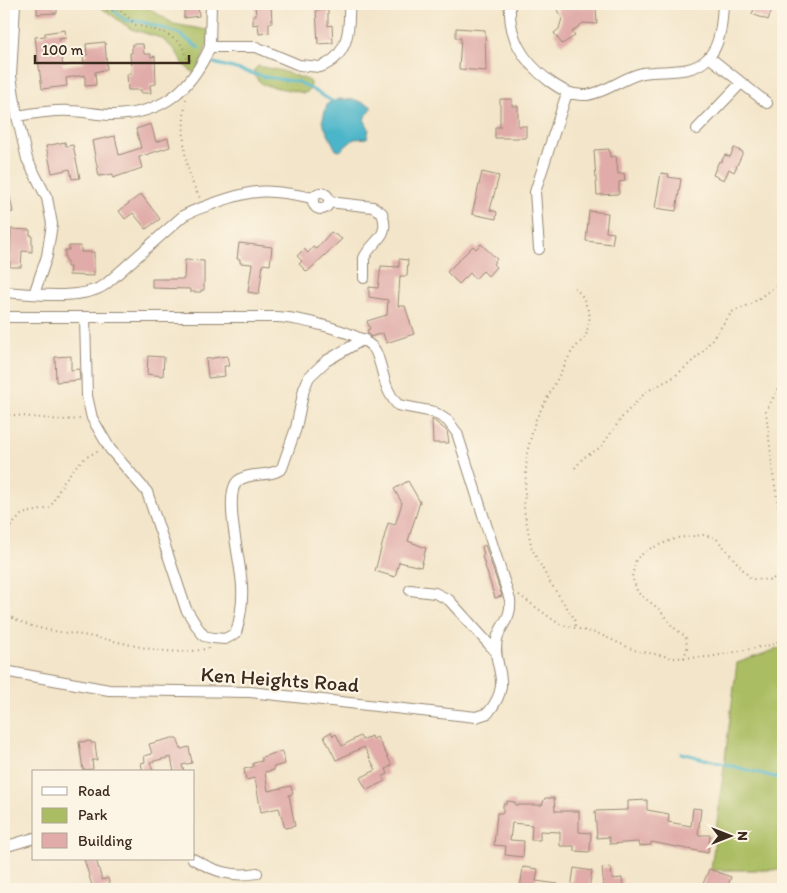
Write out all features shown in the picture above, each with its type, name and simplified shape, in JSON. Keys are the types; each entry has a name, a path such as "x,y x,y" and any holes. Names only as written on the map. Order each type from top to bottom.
{"street":[{"path":"15,4 10,76 27,159 50,208 49,246 34,294"},
{"path":"17,116 50,111 114,115 142,111 158,106 189,84 201,66 210,46 211,4"},
{"path":"210,46 256,47 299,65 320,67 341,52 347,41 349,4"},
{"path":"510,4 511,30 525,59 541,74 567,93 592,94 638,75 686,70 709,57 721,27 723,4"},
{"path":"709,57 767,103"},
{"path":"697,128 741,83"},
{"path":"539,248 535,192 567,93"},
{"path":"4,292 34,294 85,293 99,289 182,216 258,191 280,192 313,198 318,193 325,193 329,202 373,207 382,213 384,222 382,235 364,258 364,278"},
{"path":"4,317 284,317 364,339 376,351 385,387 398,405 434,412 448,421 457,433 508,591 511,610 508,621 498,638 496,652"},
{"path":"85,318 88,396 92,418 110,449 147,492 186,609 204,636 213,638 230,638 236,633 238,626 242,596 241,568 232,504 234,486 244,478 277,471 282,468 294,436 304,389 309,378 326,361 364,339"},
{"path":"410,590 435,593 449,600 496,652"},
{"name":"Ken Heights Road","path":"4,672 109,690 250,692 476,717 488,713 501,689 501,673 496,652"},
{"path":"4,847 32,839"},
{"path":"195,860 210,868 232,875 257,872"}],"path":[{"path":"99,4 109,11 116,8 136,25 166,33 182,45 186,56 201,66"},
{"path":"189,84 185,108 184,147 195,190 200,198"},
{"path":"575,468 583,458 601,447 623,416 646,392 674,377 702,353 732,312 751,304 783,281"},
{"path":"575,288 583,297 590,316 586,336 572,351 535,421 527,453 524,510 532,549 549,581 574,618 576,628"},
{"path":"783,380 766,411 772,474 780,516 783,590"},
{"path":"4,414 60,420 92,418"},
{"path":"4,534 22,514 50,508 75,467 92,452 110,449"},
{"path":"684,658 687,648 686,637 673,627 658,609 638,593 632,577 636,559 649,549 678,538 703,535 716,538 751,580 771,580 781,574"},
{"path":"508,591 514,592 559,624 599,634 634,650 674,658 709,657 776,644 783,633"},
{"path":"4,612 18,623 154,651 193,652 210,647"}],"green space":[{"path":"96,4 142,4 174,24 212,31 196,75 185,66 175,50 161,38 131,29"},
{"path":"258,66 282,71 308,80 311,85 308,92 304,93 263,85 254,76 254,70"},
{"path":"783,647 783,870 711,870 737,663"}],"water":[{"path":"339,99 356,100 371,106 364,119 369,129 367,138 354,139 340,151 336,150 322,122 327,104"}],"building":[{"path":"37,4 57,4 57,13 37,14"},
{"path":"184,4 198,4 199,16 184,18"},
{"path":"259,4 271,4 272,23 269,23 269,33 259,34 258,24 253,25 253,15 256,15 255,6 259,6"},
{"path":"566,4 571,4 573,8 596,6 597,24 583,23 572,32 575,36 562,44 554,33 559,29 562,18 557,10"},
{"path":"756,4 774,4 768,20 752,14"},
{"path":"316,10 328,10 328,26 332,25 333,43 318,44"},
{"path":"456,28 485,30 486,71 459,69 461,38 456,38"},
{"path":"65,30 66,38 59,39 63,66 84,63 83,56 87,55 86,44 105,42 107,69 95,72 96,85 85,86 85,75 66,78 67,86 42,89 35,37 45,36 45,33"},
{"path":"132,44 143,44 144,54 151,54 151,57 155,56 156,84 150,85 151,93 141,93 141,90 128,90 127,74 131,74 130,53 132,53"},
{"path":"500,99 512,99 512,106 518,106 518,126 526,126 526,138 495,138 495,127 500,127"},
{"path":"151,124 156,142 168,138 170,147 139,157 142,168 113,178 113,174 99,176 92,141 115,136 119,155 141,148 136,129"},
{"path":"65,142 66,146 73,145 80,178 72,179 70,169 52,173 46,146"},
{"path":"734,148 743,152 734,172 729,169 724,180 713,175 719,161 721,162 725,155 730,157"},
{"path":"609,149 610,157 616,156 618,174 624,173 625,181 619,182 619,194 597,195 594,150"},
{"path":"482,172 499,176 490,210 497,212 496,219 472,214"},
{"path":"661,173 669,174 668,177 681,179 676,211 655,208"},
{"path":"4,187 8,187 13,212 4,214"},
{"path":"141,194 160,219 146,229 133,213 125,219 119,211"},
{"path":"589,211 608,213 606,232 614,233 612,244 586,241"},
{"path":"11,229 30,230 30,235 32,235 32,252 22,251 21,267 10,267"},
{"path":"331,232 342,239 307,272 299,264 302,261 297,256 304,249 308,253 313,247 316,249"},
{"path":"239,243 272,247 270,265 263,264 259,294 248,292 252,264 240,263 240,259 237,259"},
{"path":"481,244 497,259 493,264 496,267 488,276 483,271 475,279 470,273 459,284 447,272 473,246 476,249"},
{"path":"69,246 81,246 81,252 94,252 94,276 69,275 70,267 67,267 65,250 69,250"},
{"path":"399,259 408,260 407,276 400,276 398,306 405,306 414,334 386,343 383,333 370,337 367,330 370,329 367,321 387,315 388,300 369,297 369,287 378,288 381,266 399,267"},
{"path":"185,260 204,261 204,290 201,290 201,292 190,292 190,289 152,288 152,279 184,279"},
{"path":"71,356 71,370 79,369 80,380 56,382 55,357"},
{"path":"148,356 164,357 163,376 147,374"},
{"path":"227,356 229,366 224,366 225,376 208,378 206,359"},
{"path":"432,419 447,431 449,443 433,443"},
{"path":"408,481 420,502 408,541 426,548 421,567 399,562 395,577 375,571 388,523 395,525 402,503 394,489"},
{"path":"485,545 502,596 495,598 482,556 484,555 482,547"},
{"path":"331,732 333,736 336,734 342,746 360,736 362,740 371,736 373,739 377,737 392,765 386,769 388,774 382,777 385,781 367,790 360,778 376,770 364,747 336,760 324,736"},
{"path":"177,738 181,749 189,747 192,763 182,765 183,770 174,770 171,757 150,762 152,770 143,770 141,763 145,762 144,756 152,754 149,744"},
{"path":"91,741 91,743 95,743 97,760 92,760 93,769 83,770 79,742"},
{"path":"282,751 285,764 273,767 274,770 265,772 268,791 291,786 293,794 289,795 295,826 285,828 279,808 261,812 255,778 246,780 244,769 253,767 253,763 262,761 262,757"},
{"path":"545,798 554,798 555,811 579,811 579,832 591,833 590,852 574,851 574,846 560,846 560,832 540,831 540,840 531,840 532,825 512,823 510,840 524,841 523,857 505,855 506,846 494,845 497,813 503,813 503,804 507,804 507,801 515,802 515,805 542,805"},
{"path":"647,800 647,810 669,814 668,822 691,826 693,808 701,809 698,835 710,835 708,853 651,842 651,845 639,846 638,842 610,844 609,837 597,838 595,811 628,810 628,801"},
{"path":"84,860 96,860 102,880 108,878 110,886 93,889"},
{"path":"523,867 538,869 536,881 558,884 558,889 520,889"},
{"path":"611,867 612,879 622,878 623,889 604,889 602,868"},
{"path":"574,868 592,871 589,889 571,889"},
{"path":"709,869 731,877 727,889 715,885 713,889 705,889 706,885 703,884"}],"waterway":[{"path":"107,4 125,20 143,22 178,33 199,48"},
{"path":"214,63 266,77 299,82 332,101"},
{"path":"681,753 783,779"}]}
